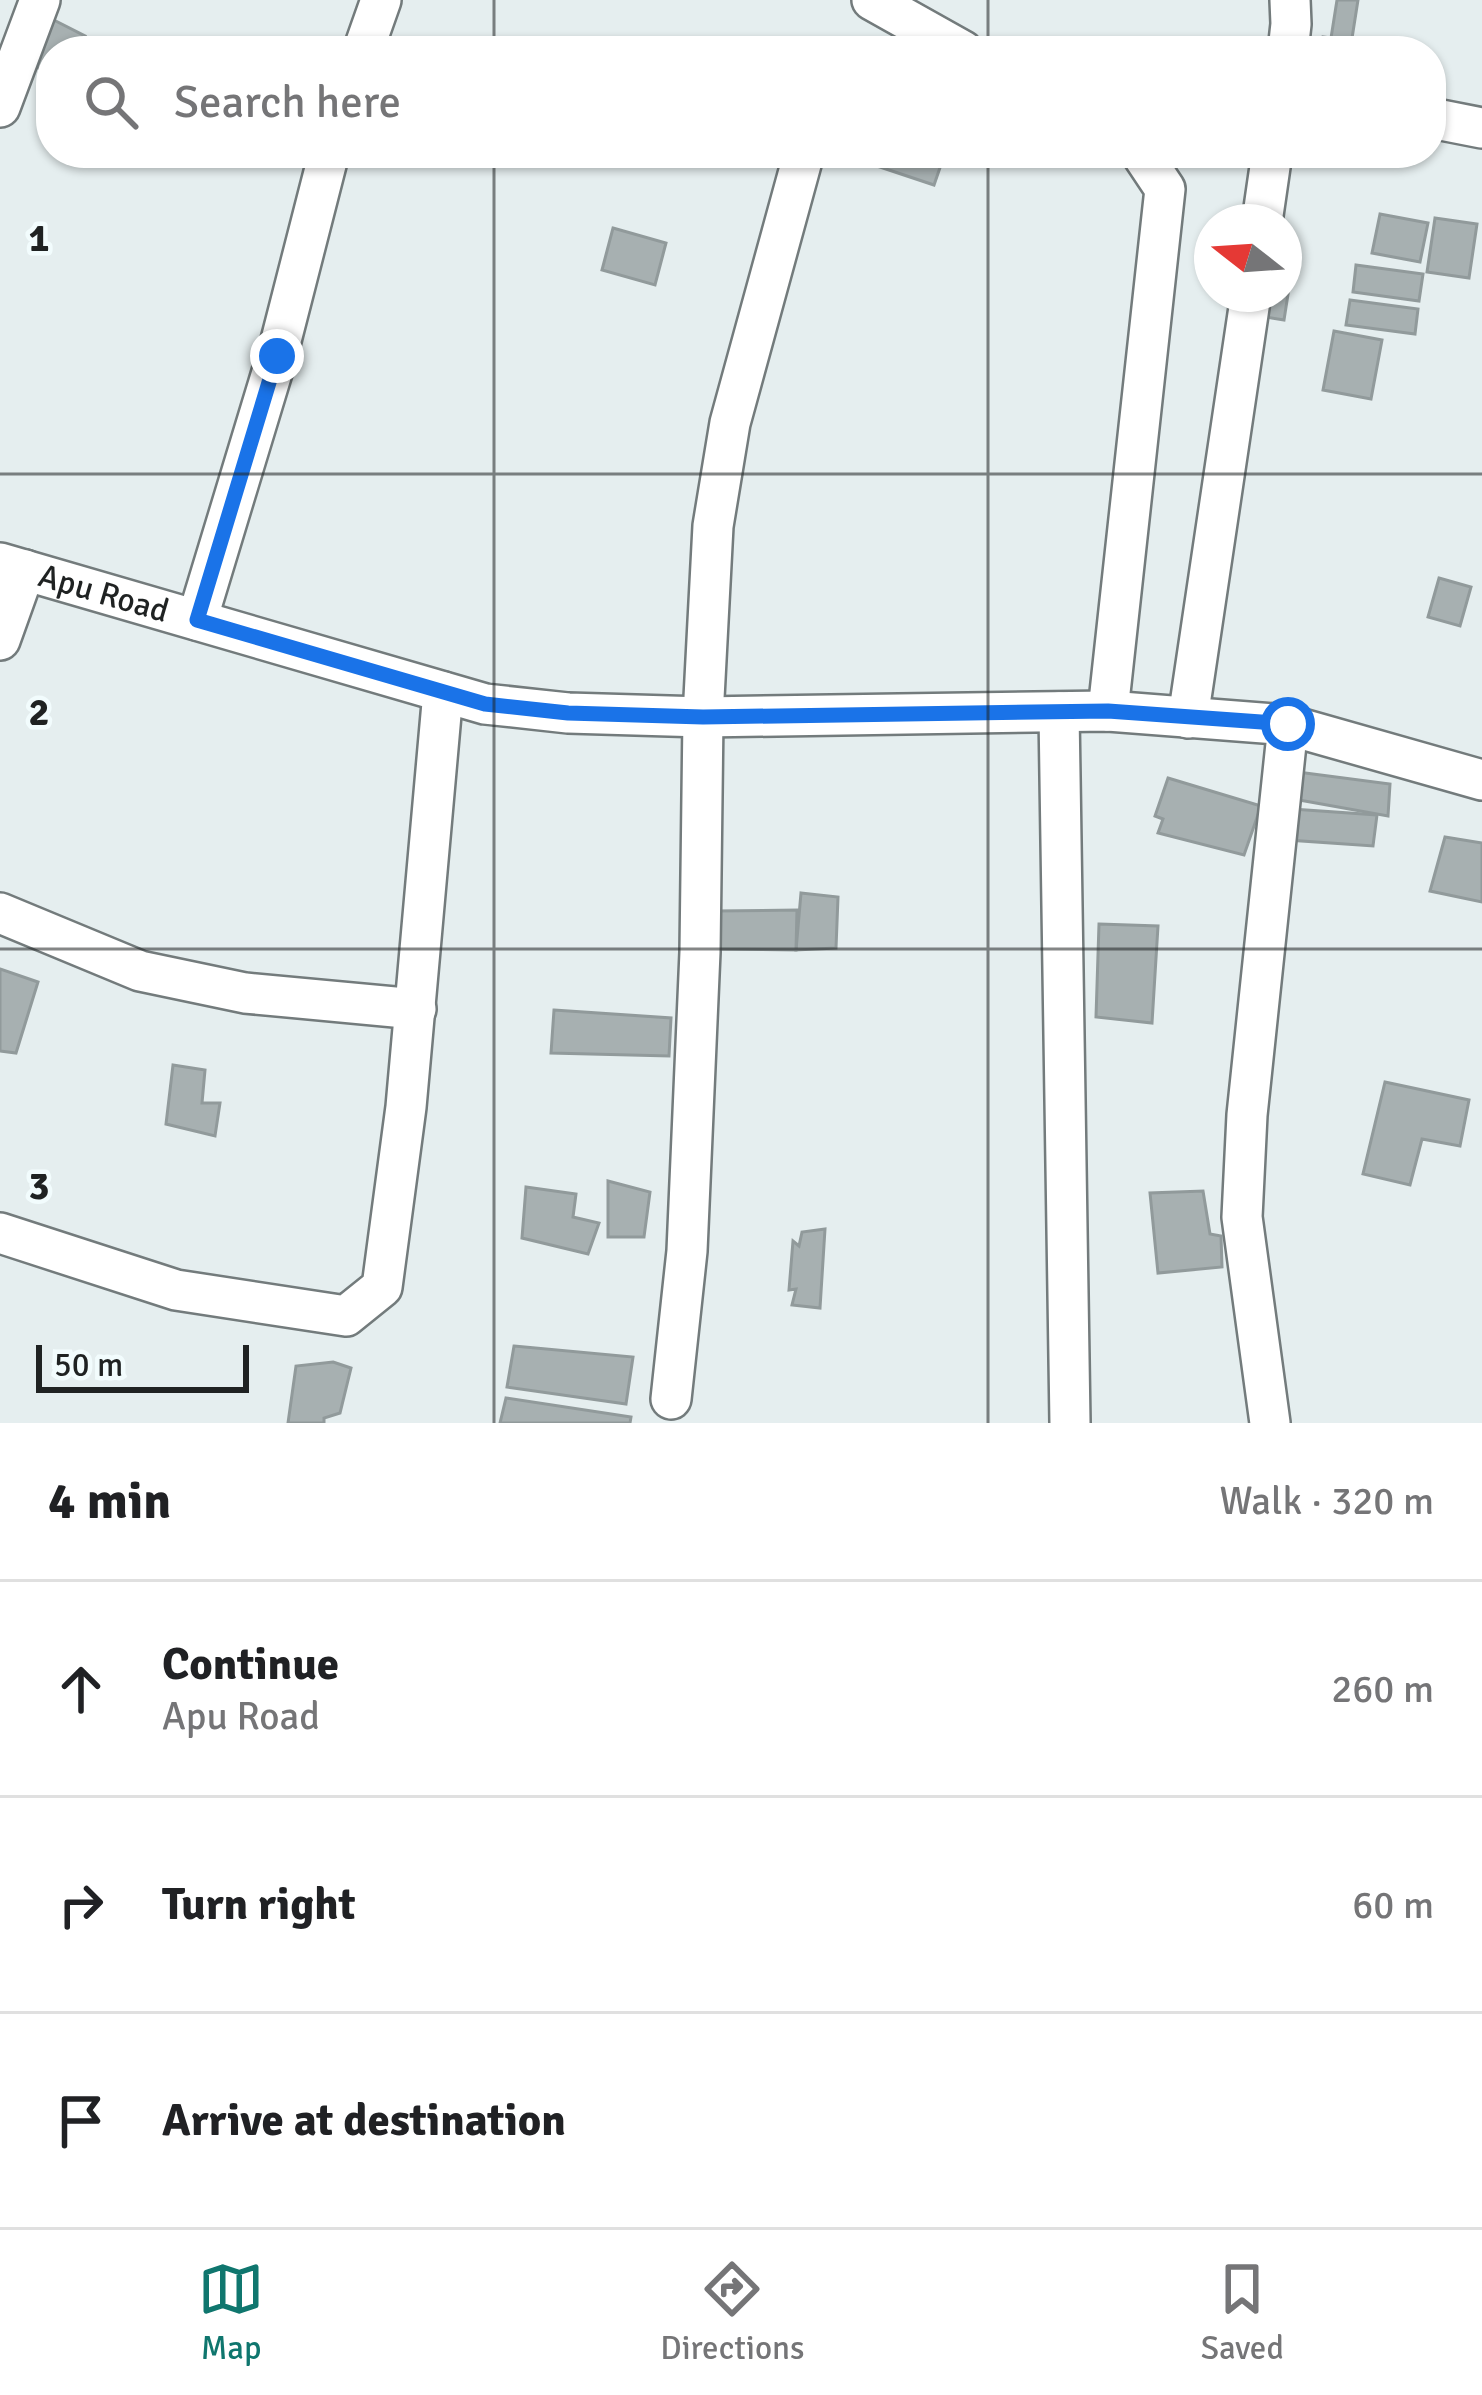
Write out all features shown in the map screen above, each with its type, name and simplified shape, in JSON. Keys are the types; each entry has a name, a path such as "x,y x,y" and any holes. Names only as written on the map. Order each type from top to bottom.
{"street":[{"path":"0,107 40,0"},
{"path":"368,36 381,0"},
{"path":"872,0 936,36"},
{"path":"1446,121 1482,128"},
{"path":"197,620 277,356 325,168"},
{"path":"671,1400 687,1251 713,526 730,422 800,168"},
{"path":"1108,711 1165,189 1152,168"},
{"path":"1265,204 1270,168"},
{"path":"1188,718 1248,312"},
{"path":"0,640 13,566"},
{"name":"Apu Road","path":"13,566 485,704 568,713 703,717 1108,711 1288,724 1482,780"},
{"path":"0,1234 176,1290 346,1316 382,1287 406,1107 443,692"},
{"path":"1059,712 1070,1423"},
{"path":"1270,1423 1242,1217 1247,1114 1288,724"},
{"path":"0,913 140,970 245,993 416,1009"}],"building":[{"path":"1337,0 1358,0 1352,36 1331,36"},
{"path":"44,15 85,36 36,36 36,67 21,60"},
{"path":"883,168 940,168 934,185"},
{"path":"1380,214 1428,223 1420,262 1372,253"},
{"path":"1435,218 1477,224 1469,278 1427,272"},
{"path":"613,228 666,243 655,285 602,270"},
{"path":"1356,265 1423,274 1419,301 1353,292"},
{"path":"1350,300 1418,309 1415,334 1346,325"},
{"path":"1260,312 1285,312 1284,320 1259,316"},
{"path":"1334,331 1382,340 1371,399 1323,390"},
{"path":"1439,578 1471,587 1460,626 1428,617"},
{"path":"1290,771 1390,784 1388,816 1288,798"},
{"path":"1168,778 1261,806 1244,855 1158,833 1163,819 1155,816"},
{"path":"1292,809 1377,815 1373,846 1288,840"},
{"path":"1445,837 1482,843 1482,902 1430,891"},
{"path":"801,893 838,897 836,948 796,950"},
{"path":"797,910 796,950 714,949 715,911"},
{"path":"1099,924 1158,926 1152,1023 1096,1017"},
{"path":"0,969 38,982 16,1053 0,1051"},
{"path":"554,1010 671,1018 669,1056 551,1053"},
{"path":"173,1065 205,1070 202,1103 220,1103 215,1136 166,1124"},
{"path":"1385,1082 1469,1100 1460,1146 1422,1139 1410,1185 1363,1174"},
{"path":"608,1181 650,1192 644,1237 608,1237"},
{"path":"526,1187 576,1194 573,1217 599,1223 588,1254 522,1238"},
{"path":"1203,1191 1210,1234 1221,1236 1222,1267 1158,1273 1150,1193"},
{"path":"825,1229 820,1308 792,1305 796,1289 789,1290 793,1241 799,1246 802,1232"},
{"path":"514,1346 633,1357 626,1404 507,1387"},
{"path":"333,1362 351,1368 340,1413 324,1418 324,1423 288,1423 296,1366"},
{"path":"506,1398 631,1417 630,1423 500,1423"}],"route":[{"path":"277,356 197,620 485,704 568,713 703,717 1108,711 1288,724"}]}
